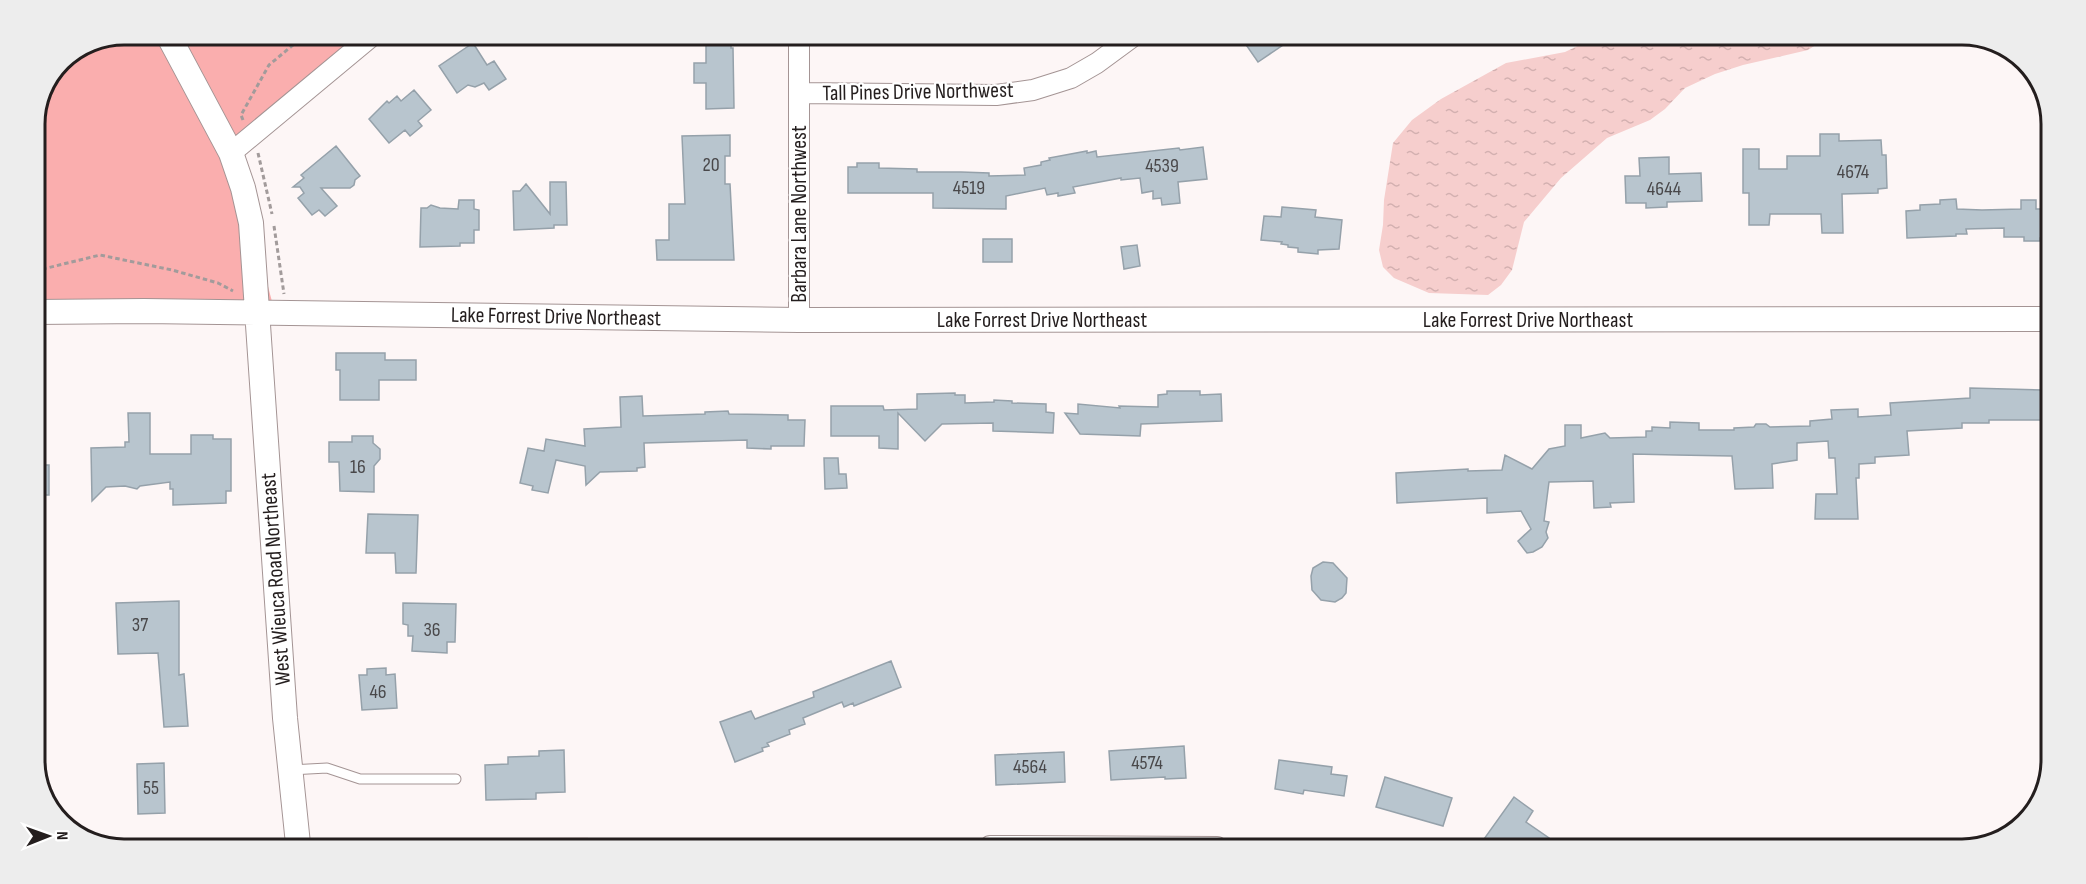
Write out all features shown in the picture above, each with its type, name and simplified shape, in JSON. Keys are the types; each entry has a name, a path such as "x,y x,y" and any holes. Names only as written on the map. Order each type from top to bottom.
{"street":[{"name":"West Wieuca Road Northeast","path":"173,45 231,153 243,188 251,223 285,718 297,839"},
{"path":"231,153 361,45"},
{"name":"Barbara Lane Northwest","path":"799,45 799,320"},
{"name":"Tall Pines Drive Northwest","path":"799,93 996,95 1032,90 1071,78 1121,45"},
{"name":"Lake Forrest Drive Northeast","path":"45,312 144,311 258,305 799,320 2041,319"}],"lane":[{"path":"290,770 327,768 360,779 456,779"}],"path":[{"path":"45,269 100,255 172,270 218,283 258,305 284,296 270,199 252,136 241,115 269,65 293,45"}],"shaded area":[{"path":"124,45 351,45 231,148 274,309 45,308 45,119 53,89 58,80 80,58 94,51"},
{"path":"588,837 588,839 486,839"}],"water":[{"path":"1580,45 1816,45 1808,50 1715,74 1685,88 1665,109 1650,120 1607,138 1561,178 1524,222 1512,270 1501,285 1488,295 1429,293 1394,278 1383,267 1379,250 1393,143 1412,120 1441,99 1506,63 1565,52"}],"building":[{"path":"470,45 474,45 487,65 494,61 506,79 489,90 484,83 475,87 468,85 457,93 439,66"},
{"path":"706,45 731,45 733,48 734,108 706,109 706,83 694,83 694,63 706,63"},
{"path":"1246,45 1283,45 1258,62"},
{"path":"414,90 431,110 418,121 422,126 410,136 405,130 389,143 369,119 387,101 389,103 397,96 401,101"},
{"path":"1820,134 1839,134 1839,141 1881,140 1882,155 1886,155 1887,188 1878,189 1878,193 1842,194 1843,233 1822,233 1821,214 1770,214 1769,225 1749,225 1749,193 1743,193 1743,149 1759,149 1759,169 1787,169 1787,156 1820,156"},
{"path":"730,135 730,156 725,156 725,184 730,184 734,260 657,260 656,240 669,240 669,204 685,204 682,136"},
{"path":"336,146 360,176 350,188 321,188 337,206 325,216 319,210 312,215 298,198 304,193 300,187 293,187 304,178 301,175"},
{"path":"1203,147 1207,179 1178,182 1180,203 1162,205 1161,198 1153,199 1153,191 1142,193 1140,178 1121,180 1121,178 1073,187 1075,193 1058,196 1058,193 1047,195 1045,188 1006,196 1006,209 933,208 933,193 848,193 848,167 857,167 857,163 879,163 879,168 917,169 917,172 989,173 989,176 1025,175 1024,168 1041,165 1041,162 1050,160 1049,158 1087,151 1087,153 1096,151 1097,157"},
{"path":"1669,157 1669,174 1701,173 1702,201 1667,202 1667,207 1646,208 1646,203 1626,203 1625,176 1640,176 1639,158"},
{"path":"550,182 566,182 567,225 514,230 513,191 520,191 526,184 550,214"},
{"path":"1956,199 1957,209 1982,210 2021,209 2021,200 2036,200 2036,209 2041,209 2040,241 2024,241 2024,237 2004,237 2004,228 1966,229 1967,234 1956,234 1956,236 1907,238 1906,211 1920,210 1920,205 1940,204 1940,200"},
{"path":"459,200 474,200 474,209 479,210 479,230 474,230 474,243 460,243 460,246 420,247 421,208 431,205 458,209"},
{"path":"1282,207 1316,210 1315,217 1342,220 1339,249 1318,250 1318,254 1298,252 1298,248 1288,247 1288,245 1281,244 1282,242 1261,240 1264,216 1281,217"},
{"path":"983,239 1012,239 1012,262 983,262"},
{"path":"1137,245 1140,266 1124,269 1121,247"},
{"path":"336,353 385,353 385,360 416,360 416,380 379,380 379,400 340,400 340,370 336,370"},
{"path":"1970,388 2041,390 2041,420 1989,420 1989,423 1962,423 1962,428 1907,431 1909,455 1875,457 1875,463 1859,464 1859,478 1856,478 1858,519 1815,519 1816,494 1837,494 1835,458 1829,458 1828,441 1797,443 1797,460 1772,464 1773,488 1735,489 1732,456 1633,454 1634,502 1610,503 1611,507 1594,508 1593,481 1549,482 1544,521 1549,522 1546,532 1548,538 1542,547 1527,553 1518,541 1531,529 1521,511 1487,513 1487,498 1397,503 1396,473 1468,469 1468,471 1502,470 1505,455 1532,469 1549,449 1565,446 1565,425 1581,425 1581,438 1605,433 1610,438 1646,437 1646,431 1652,431 1652,427 1670,428 1670,422 1699,423 1699,430 1734,430 1734,428 1754,427 1756,424 1766,424 1770,427 1810,426 1810,421 1832,419 1831,410 1858,409 1858,417 1891,415 1890,403 1970,398"},
{"path":"1167,391 1200,391 1200,395 1221,394 1222,421 1141,424 1140,436 1080,434 1065,413 1078,414 1078,404 1120,408 1119,406 1158,407 1158,395 1167,394"},
{"path":"955,393 955,395 965,395 965,403 994,402 994,400 1046,404 1046,412 1054,413 1053,433 993,431 993,423 942,424 925,441 898,413 898,449 879,448 879,436 831,436 831,406 883,406 884,410 917,409 917,394"},
{"path":"642,396 643,416 728,411 729,414 788,415 788,420 805,420 804,446 771,446 771,449 747,448 747,440 644,443 645,467 637,468 637,471 600,472 586,485 585,466 556,460 548,493 532,490 533,486 520,483 528,448 544,451 546,439 585,446 584,429 621,427 620,397"},
{"path":"128,413 150,413 150,454 191,454 191,435 213,435 213,439 231,439 231,491 226,491 226,503 173,505 173,489 170,489 170,482 140,486 137,489 125,486 106,487 92,501 91,448 125,447 125,442 129,442"},
{"path":"352,436 373,436 373,443 380,449 380,459 374,466 374,492 340,491 339,462 329,462 329,442 352,442"},
{"path":"824,458 838,458 839,474 846,474 847,488 825,489"},
{"path":"45,465 49,465 49,495 45,495"},
{"path":"368,514 418,515 416,573 396,573 395,553 366,553"},
{"path":"1323,562 1333,563 1347,578 1346,593 1335,602 1321,600 1312,590 1313,568"},
{"path":"179,601 179,675 184,674 188,726 164,727 158,653 118,654 116,603"},
{"path":"403,603 456,604 455,642 447,642 447,653 412,651 413,636 408,636 408,625 403,624"},
{"path":"891,661 901,687 854,706 853,703 844,707 842,702 803,718 805,724 789,730 790,734 767,743 769,746 762,748 763,751 735,762 720,722 751,711 755,719 814,697 813,692"},
{"path":"386,668 386,675 395,674 397,708 362,710 359,675 367,675 367,669"},
{"path":"1184,746 1186,778 1111,780 1109,751"},
{"path":"564,750 565,792 536,793 536,799 486,800 485,765 508,764 508,757 539,756 539,751"},
{"path":"1064,752 1065,782 996,785 995,755"},
{"path":"1279,760 1332,767 1331,774 1347,776 1344,796 1304,790 1303,794 1275,789"},
{"path":"164,763 165,813 138,814 137,764"},
{"path":"1385,777 1452,798 1443,826 1376,807"},
{"path":"1514,797 1533,811 1526,822 1549,838 1548,839 1484,839"}]}
